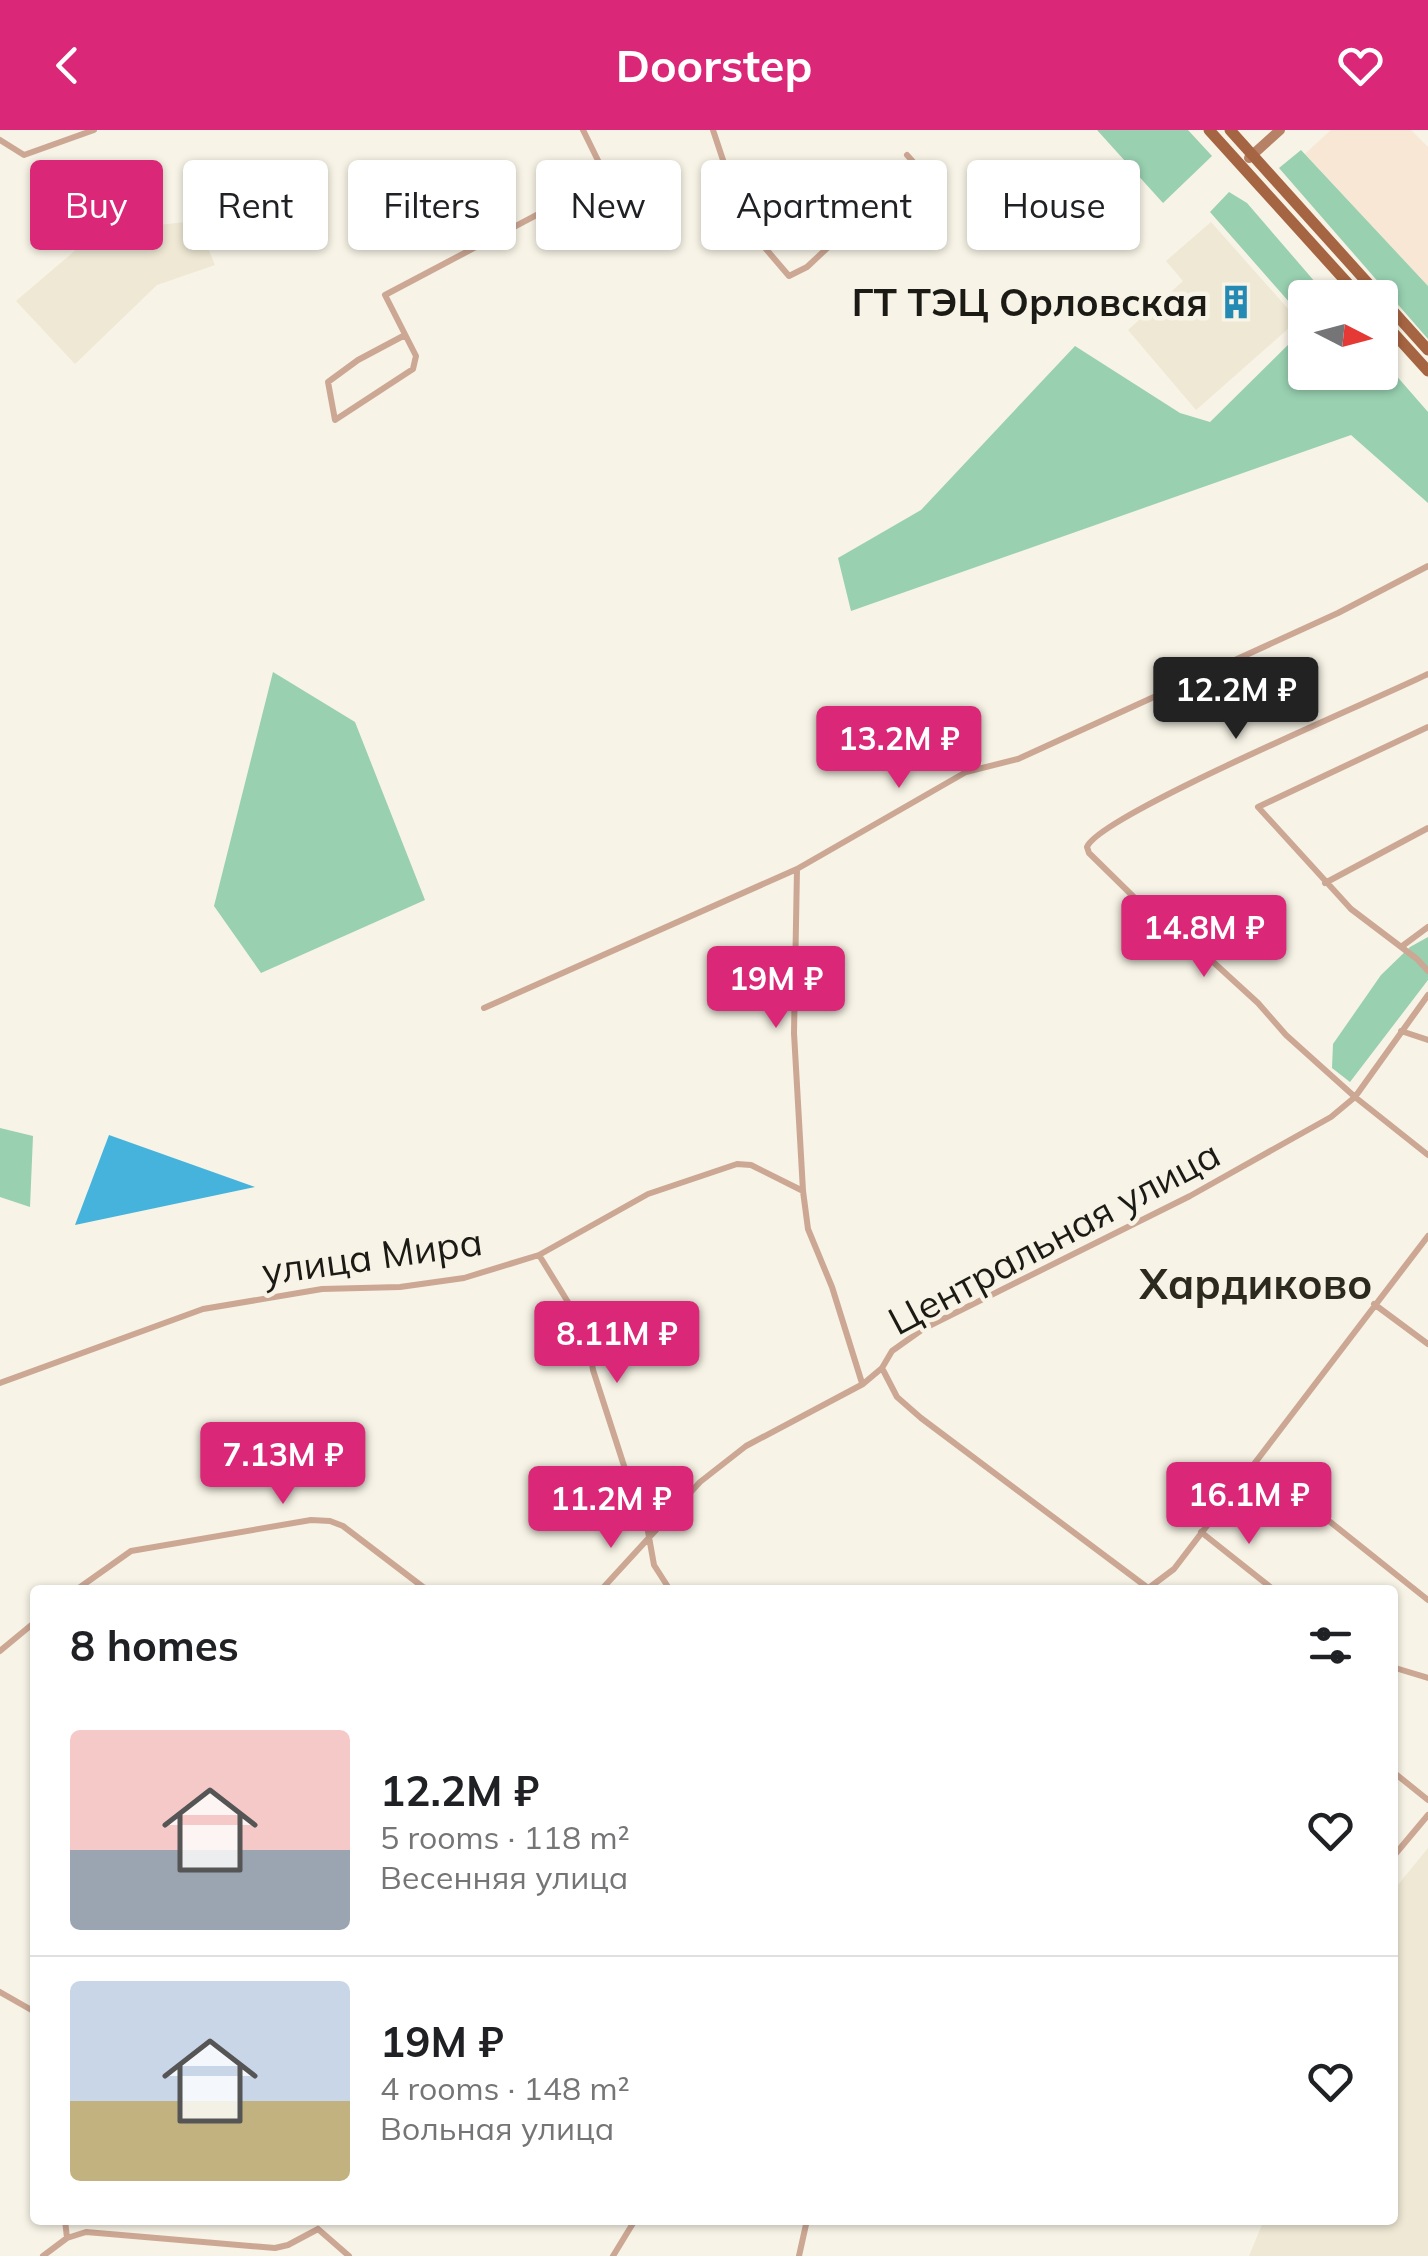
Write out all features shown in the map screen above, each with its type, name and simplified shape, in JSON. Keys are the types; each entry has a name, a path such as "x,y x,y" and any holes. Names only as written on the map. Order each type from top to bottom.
{"main road":[{"path":"1209,130 1345,280"},
{"path":"1230,130 1428,350"},
{"path":"1240,165 1280,130"},
{"path":"1398,338 1428,371"}],"street":[{"path":"0,140 24,155 94,130"},
{"path":"405,335 358,360 328,382 335,420 413,369 416,356 405,335 384,295 580,192 591,188 614,192 584,130"},
{"path":"713,130 736,214 789,276 818,258 916,165 906,154"},
{"path":"484,1008 796,869 966,772 1018,758 1338,613 1428,566"},
{"path":"1428,674 1170,794 1098,833 1087,847 1145,908 1188,938 1258,1002 1286,1035 1428,1155"},
{"path":"1428,727 1258,807 1352,910 1428,971"},
{"path":"1325,883 1428,828"},
{"path":"796,869 794,1033 802,1191 808,1229 832,1286 863,1384"},
{"path":"1400,947 1428,927"},
{"name":"Центральная улица","path":"605,1585 700,1482 746,1446 863,1384 882,1368 892,1351 923,1329 1190,1196 1331,1117 1355,1097 1428,995"},
{"path":"1401,1031 1428,1040"},
{"name":"улица Мира","path":"0,1383 203,1309 322,1289 400,1287 464,1278 539,1255 648,1194 742,1163 802,1191"},
{"path":"1152,1585 1174,1569 1428,1236"},
{"path":"539,1255 587,1333 592,1370 627,1475 644,1509 654,1565 667,1585"},
{"path":"1374,1304 1428,1344"},
{"path":"882,1368 897,1397 921,1418 1142,1585"},
{"path":"1224,1502 1291,1500 1309,1506 1428,1600"},
{"path":"83,1585 131,1551 330,1520 419,1585"},
{"path":"1202,1532 1268,1585"},
{"path":"0,1651 30,1626"},
{"path":"1398,1669 1424,1677"},
{"path":"1398,1776 1428,1800"},
{"path":"1398,1851 1428,1815"},
{"path":"0,1992 30,2009"},
{"path":"66,2225 67,2238"},
{"path":"43,2256 67,2238 86,2232 275,2248 299,2240 317,2225 349,2256"},
{"path":"612,2256 631,2225"},
{"path":"799,2256 807,2225"}],"shaded area":[{"path":"1331,130 1411,130 1428,147 1428,286 1305,154"},
{"path":"183,222 183,250 209,250 215,265 157,285 75,364 16,301 76,250 163,250 163,224"},
{"path":"1211,222 1288,309 1288,329 1196,410 1128,330 1183,281 1166,261"},
{"path":"1428,1848 1428,2256 1249,2256 1262,2225 1398,2225 1398,1885"}],"green space":[{"path":"1097,130 1188,130 1212,156 1163,203 1140,178 1140,160 1124,160"},
{"path":"1301,150 1428,286 1428,339 1398,305 1398,280 1377,280 1279,168"},
{"path":"1229,192 1247,203 1313,280 1288,280 1288,301 1210,212"},
{"path":"1288,345 1288,390 1398,390 1398,378 1428,412 1428,503 1351,435 851,611 838,558 921,510 1075,346 1180,413 1210,422"},
{"path":"273,672 355,722 425,900 261,973 214,906"},
{"path":"1428,937 1428,980 1350,1082 1332,1068 1333,1044 1381,975 1410,947"},
{"path":"0,1128 33,1136 30,1207 0,1197"}],"water":[{"path":"109,1135 255,1187 75,1225"}],"place":[{"name":"ГТ ТЭЦ Орловская","path":"1236,302"}],"district":[{"name":"Хардиково","path":"1256,1283"}]}
